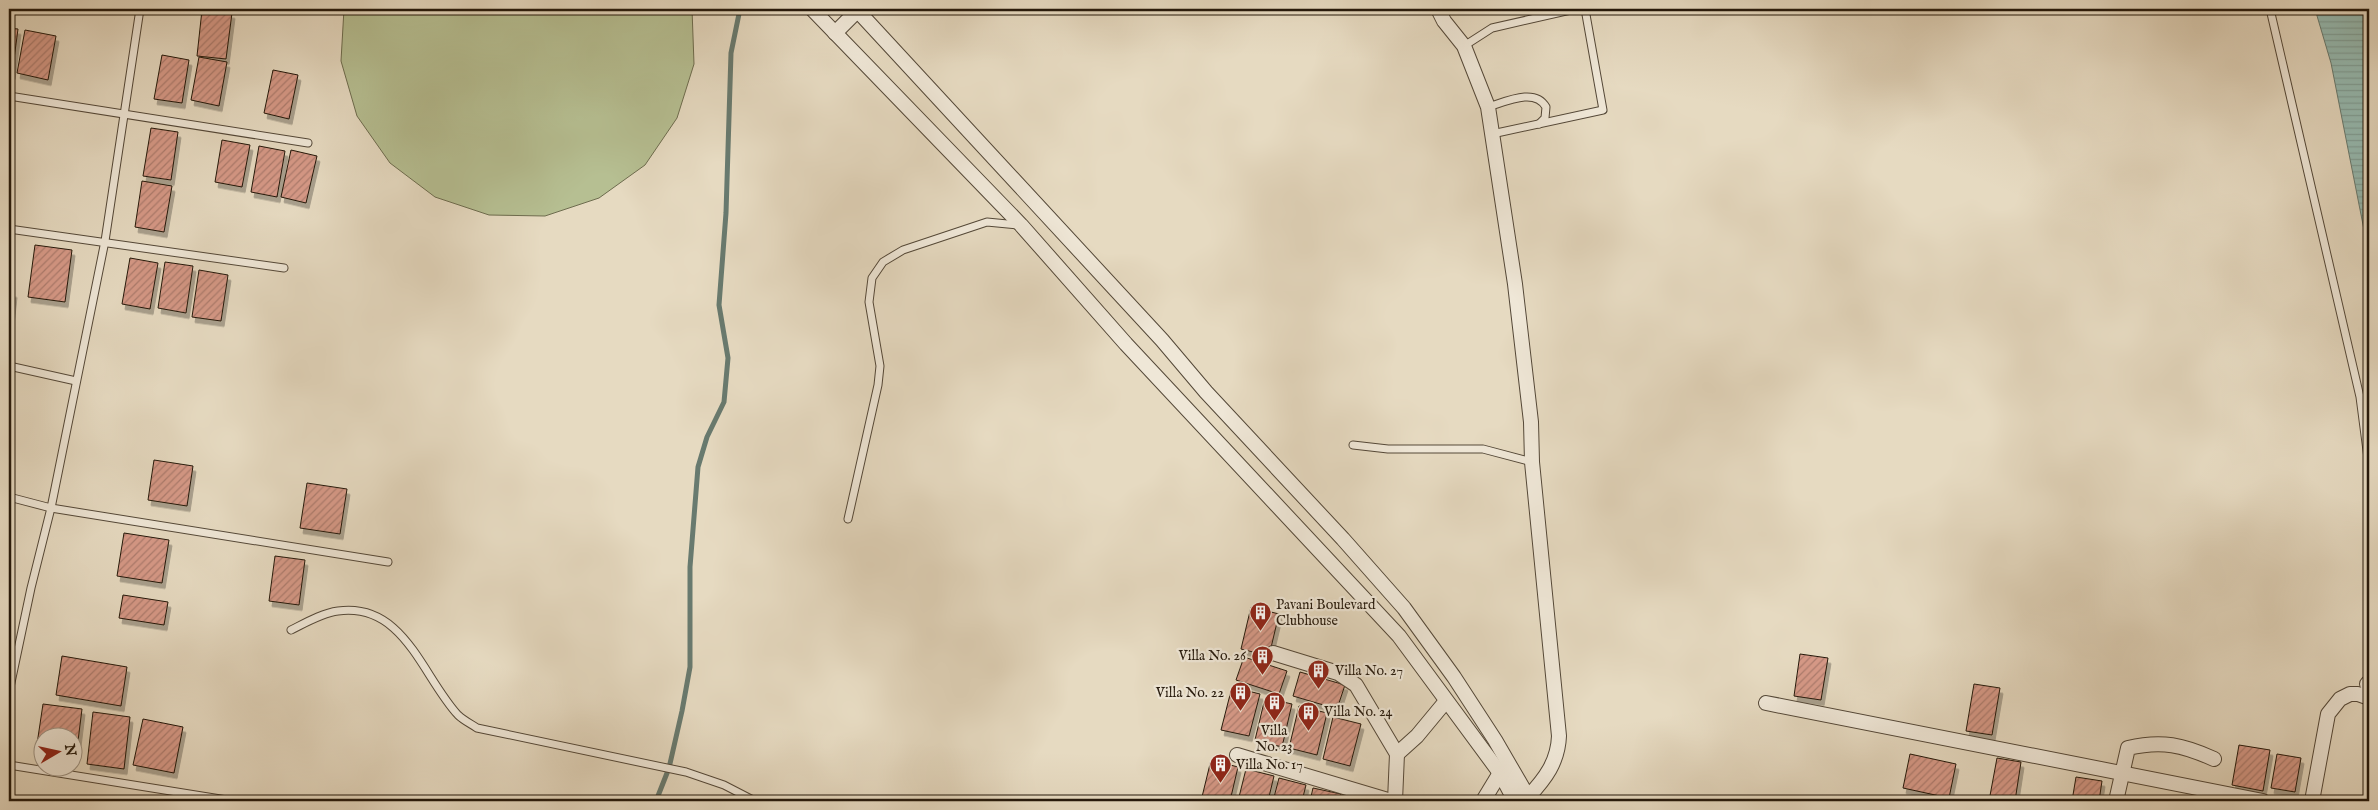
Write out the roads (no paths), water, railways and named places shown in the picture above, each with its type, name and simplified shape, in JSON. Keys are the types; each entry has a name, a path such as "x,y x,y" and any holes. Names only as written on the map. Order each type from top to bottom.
{"street":[{"path":"812,9 1021,225 1126,344 1399,636 1500,774 1524,800"},
{"path":"1438,9 1444,21 1464,46 1488,106 1515,284 1532,422 1532,462 1560,736 1556,759 1545,778 1524,800"},
{"path":"835,33 857,10 1162,340 1206,392 1344,539 1404,608 1459,685 1495,740 1524,800"},
{"path":"1274,653 1338,672 1356,685 1397,754 1398,780 1395,801"},
{"path":"2312,801 2328,714 2340,699 2367,687"},
{"path":"1397,754 1417,736 1446,701"},
{"path":"1766,703 2263,801"},
{"path":"2116,801 2128,748 2150,743 2186,747 2214,759"},
{"path":"1237,755 1391,801"},
{"path":"1483,801 1500,774"}],"lane":[{"path":"9,692 30,588 51,508 105,241 140,9"},
{"path":"1464,46 1492,28 1575,9"},
{"path":"1492,134 1603,110 1585,9"},
{"path":"2270,9 2360,397 2369,466"},
{"path":"9,96 308,143"},
{"path":"1488,106 1529,96 1538,98 1546,107 1545,118 1539,124"},
{"path":"848,519 876,393 880,366 869,302 872,278 883,262 903,250 987,222 1021,225"},
{"path":"9,229 105,241 284,268"},
{"path":"9,366 76,381"},
{"path":"1352,445 1388,449 1483,449 1532,462"},
{"path":"9,497 51,508 388,562"},
{"path":"291,630 336,611 359,610 386,620 409,642 440,691 459,716 477,728 686,772 724,785 755,801"},
{"path":"9,765 233,801"},
{"path":"738,801 742,793"}],"water":[{"path":"2315,9 2369,9 2369,255 2331,63"}],"waterway":[{"path":"656,801 669,768 690,667 690,567 698,467 707,437 724,402 728,358 719,305 726,213 731,53 740,9"}],"place":[{"name":"Pavani Boulevard Clubhouse","path":"1260,632"},
{"name":"Villa No. 26","path":"1262,675"},
{"name":"Villa No. 27","path":"1319,690"},
{"name":"Villa No. 22","path":"1240,712"},
{"name":"Villa No. 23","path":"1274,722"},
{"name":"Villa No. 24","path":"1308,731"},
{"name":"Villa No. 17","path":"1220,784"}]}
